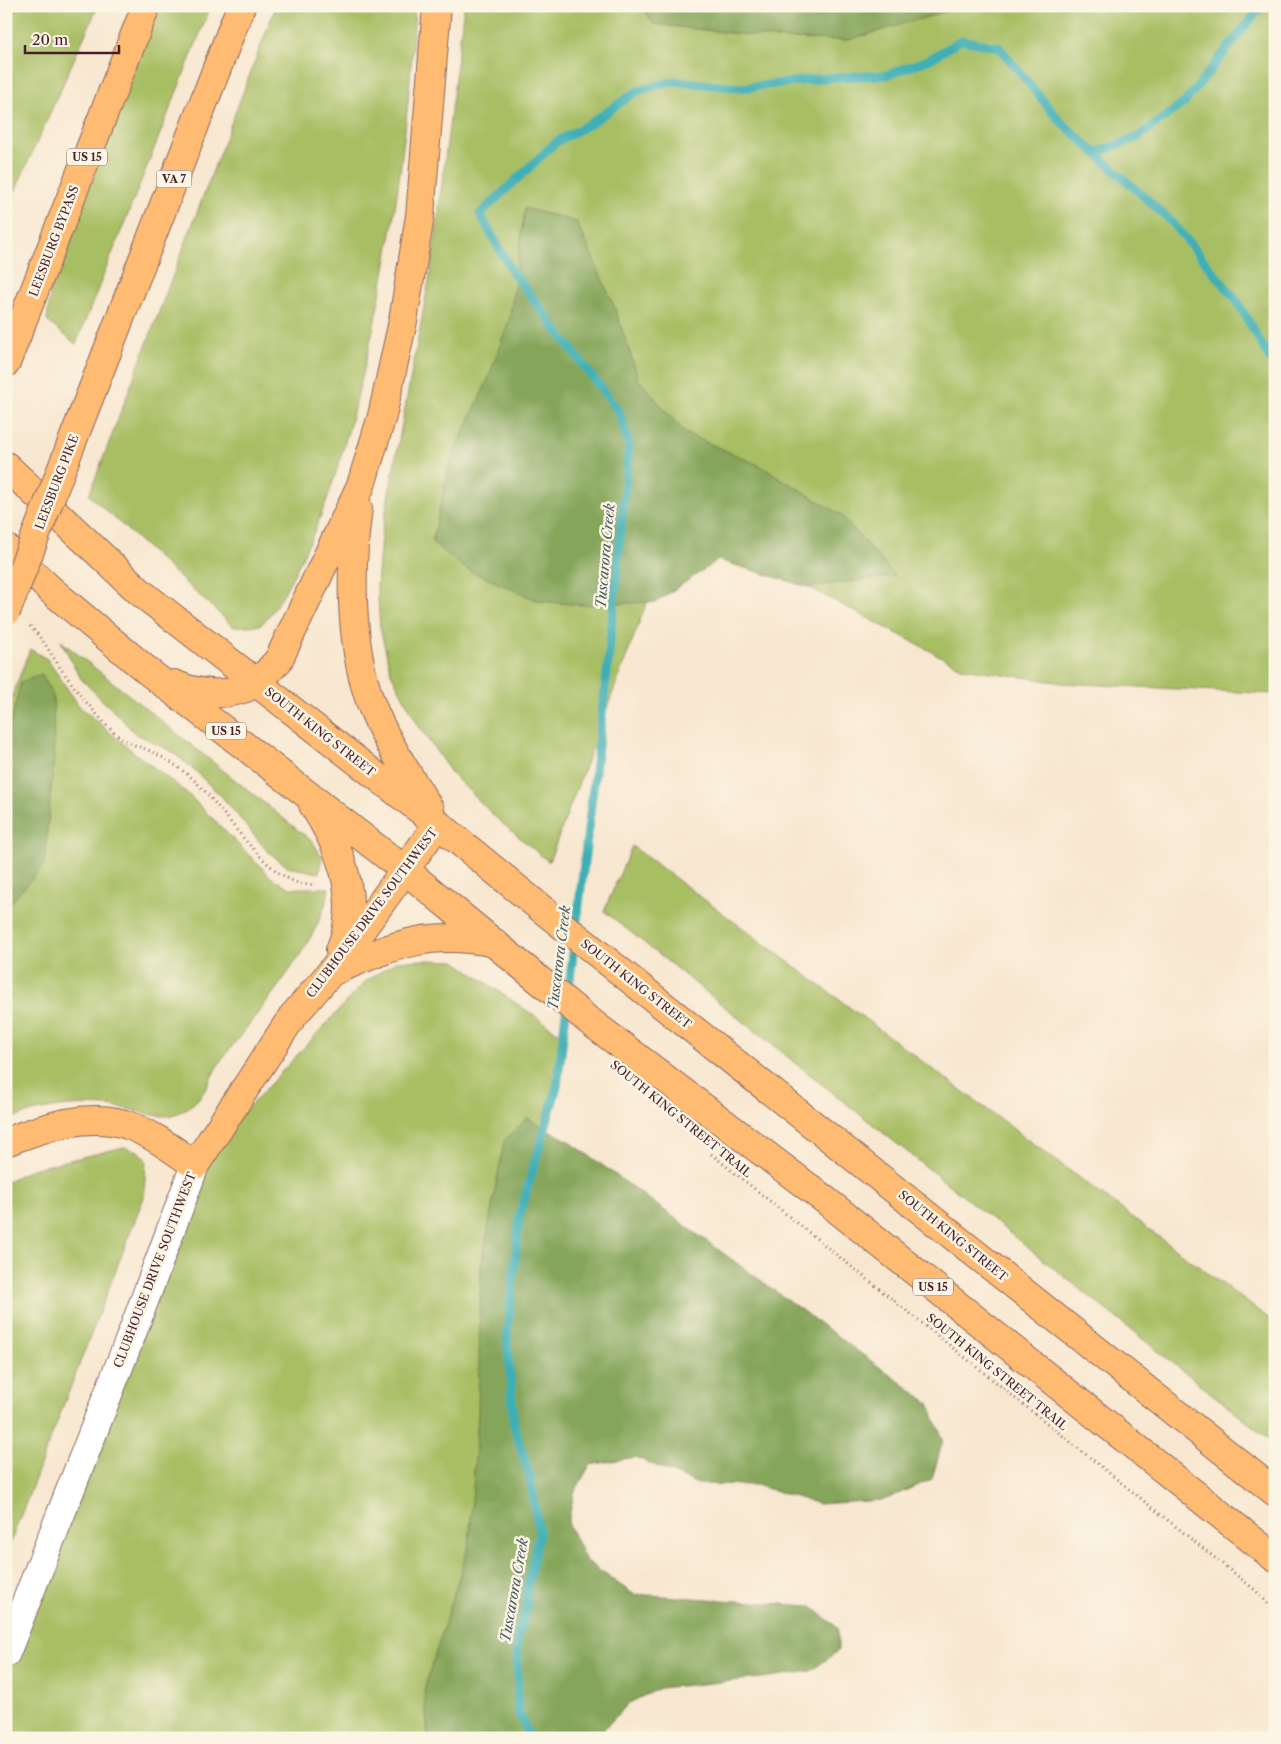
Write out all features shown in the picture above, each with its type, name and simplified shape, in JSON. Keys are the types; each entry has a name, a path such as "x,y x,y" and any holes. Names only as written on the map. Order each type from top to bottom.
{"highway":[{"name":"LEESBURG BYPASS","path":"6,363 146,6"},
{"name":"LEESBURG PIKE","path":"16,618 107,352 241,6"},
{"path":"150,673 191,691 208,694 232,691 257,682 278,660 361,485 382,416 401,331 420,216 437,6"},
{"name":"SOUTH KING STREET","path":"6,466 140,592 438,824 543,910 1275,1492"},
{"path":"361,485 352,580 353,618 360,664 376,716 438,824"},
{"name":"US 15","path":"6,548 52,591 150,673 405,870 588,1020 824,1198 1275,1558"},
{"path":"302,789 328,828 338,850 346,880 349,905 348,932 331,972"},
{"name":"CLUBHOUSE DRIVE SOUTHWEST","path":"195,1165 292,1017 331,972 438,824"},
{"path":"331,972 411,940 465,937 495,943"},
{"path":"6,1142 35,1131 67,1123 104,1121 131,1126 160,1141 195,1165"}],"street":[{"name":"CLUBHOUSE DRIVE SOUTHWEST","path":"6,1653 131,1336 195,1165"}],"path":[{"path":"16,618 40,636 60,668 90,705 121,738 156,754 188,775 211,797 269,867 288,880 312,885 318,884"},
{"name":"SOUTH KING STREET TRAIL","path":"705,1149 1255,1590 1275,1611"}],"green space":[{"path":"6,6 98,6 6,211"},
{"path":"159,6 211,6 76,344 47,321 52,278"},
{"path":"276,6 415,6 412,56 402,157 378,307 355,405 333,483 311,539 279,602 261,625 234,627 89,495"},
{"path":"464,6 1275,6 1275,694 1062,683 963,668 808,587 680,514 549,862 496,818 452,774 418,725 391,673 380,628 377,586 381,536 432,264"},
{"path":"643,6 965,6 848,40 783,39 653,24"},
{"path":"1107,6 1222,6 1143,11"},
{"path":"525,208 577,222 614,306 639,380 685,433 759,465 840,514 895,576 808,587 718,560 656,602 580,605 539,601 466,569 432,542 451,459 487,382 510,317"},
{"path":"61,641 313,842 322,857 319,873 288,867 268,852 223,798 192,768 171,751 136,734 81,679"},
{"path":"30,649 47,659 80,707 137,755 186,792 272,878 290,888 329,888 324,909 300,955 218,1065 201,1096 187,1108 175,1114 162,1116 122,1108 93,1105 48,1109 6,1121 6,712"},
{"path":"42,674 53,696 54,757 44,865 6,908 6,741 21,682"},
{"path":"632,846 1275,1323 1275,1444 604,911"},
{"path":"397,961 455,961 565,1037 557,1087 520,1213 526,1738 6,1738 6,1656 195,1165 366,981"},
{"path":"527,1118 569,1141 929,1403 943,1440 932,1479 884,1500 819,1504 756,1485 698,1484 635,1457 590,1465 574,1493 568,1523 586,1561 633,1594 811,1606 838,1628 838,1651 811,1671 660,1688 629,1703 603,1730 604,1738 428,1738 424,1690 469,1545 478,1415 481,1267 504,1141"},
{"path":"124,1147 138,1151 146,1160 144,1197 6,1554 6,1182 32,1169"}],"waterway":[{"path":"1095,153 1138,137 1185,102 1261,6"},
{"name":"Tuscarora Creek","path":"530,1738 518,1711 517,1637 527,1606 526,1595 539,1532 530,1477 514,1426 507,1336 520,1213 557,1087 608,664 629,445 619,412 512,271 480,214 556,142 591,123 637,91 674,81 741,88 835,77 887,75 930,59 961,40 999,47 1059,120 1172,222 1237,301 1275,368"}]}
